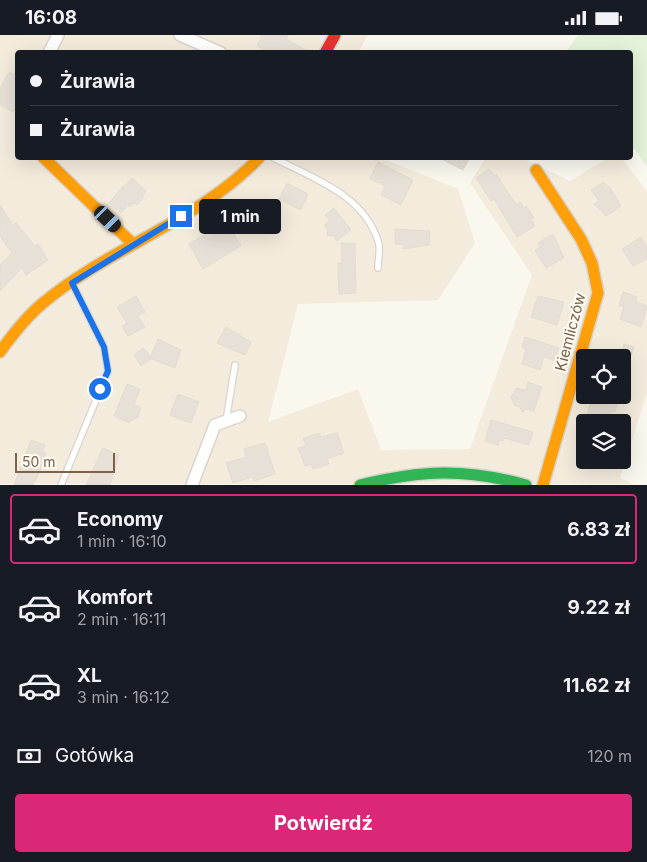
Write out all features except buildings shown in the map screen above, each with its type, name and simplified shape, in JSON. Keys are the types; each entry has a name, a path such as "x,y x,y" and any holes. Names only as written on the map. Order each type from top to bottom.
{"street":[{"path":"50,50 58,35"},
{"path":"180,35 214,50"},
{"path":"325,50 332,36"},
{"path":"46,160 133,244"},
{"path":"0,352 4,337 35,310 72,283 133,244 213,198 239,178 257,160"},
{"name":"Kiemliczów","path":"536,170 581,239 592,263 598,293 542,485"},
{"path":"192,485 221,423 240,416"},
{"path":"360,485 398,475 447,469 479,473 526,485"}],"lane":[{"path":"278,160 344,193 369,221 379,242 378,268"},
{"path":"61,485 108,371 104,347 72,283"},
{"path":"221,423 235,365"}],"shaded area":[{"path":"0,35 368,35 360,50 15,50 15,160 386,160 458,189 475,243 438,300 298,304 268,422 358,389 381,450 470,449 532,275 470,183 485,160 526,160 570,181 605,160 623,160 647,192 647,393 631,443 631,414 576,414 576,469 623,469 620,478 633,484 0,484"}],"green space":[{"path":"578,35 647,35 647,167 633,149 633,50 567,50"}],"traffic: fast":[{"path":"360,485 403,476 443,473 483,476 526,485"}],"traffic: slow":[{"path":"46,160 133,244"},
{"path":"0,352 31,314 69,283 210,199 257,160"},
{"path":"536,170 581,239 592,263 598,293 543,485"}],"traffic: jam":[{"path":"327,50 335,35"}],"route":[{"path":"100,389 108,371 104,347 72,283 181,216"}]}
